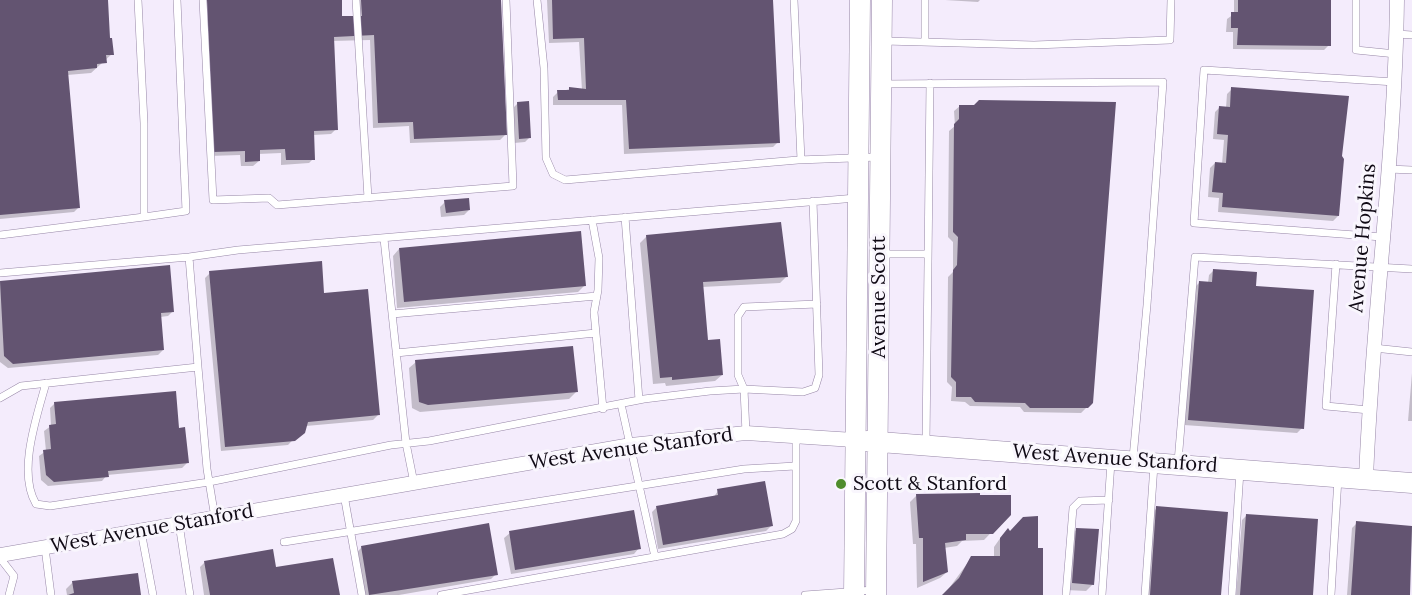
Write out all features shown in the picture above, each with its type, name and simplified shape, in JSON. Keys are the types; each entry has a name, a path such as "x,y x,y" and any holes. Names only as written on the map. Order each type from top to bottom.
{"main road":[{"name":"Avenue Scott","path":"854,593 860,0"},
{"name":"Avenue Scott","path":"876,593 882,0"},
{"name":"West Avenue Stanford","path":"854,440 1412,483"}],"street":[{"name":"Avenue Hopkins","path":"1366,479 1369,410 1395,82 1397,0"},
{"name":"West Avenue Stanford","path":"0,556 631,445 746,433 854,440"}],"lane":[{"path":"138,0 144,123 144,217"},
{"path":"0,235 186,211 177,0"},
{"path":"203,0 213,200 270,198 277,205 513,186 506,0"},
{"path":"356,0 368,198"},
{"path":"537,0 544,68 546,158 553,174 564,180 801,160 879,157"},
{"path":"794,0 801,160"},
{"path":"925,41 926,0"},
{"path":"881,42 925,41 1034,45 1170,40 1171,0"},
{"path":"1356,0 1356,50 1396,54"},
{"path":"1396,34 1412,35"},
{"path":"1382,237 1194,223 1204,70 1395,82"},
{"path":"926,445 930,82"},
{"path":"881,84 1163,82 1147,305 1132,461"},
{"path":"1388,169 1412,170"},
{"path":"0,273 189,257 238,250 858,198"},
{"path":"46,383 29,456 31,495 36,504 50,506 209,482 406,443 603,409 639,400 744,390 803,392 814,388 819,375 813,201"},
{"path":"625,217 639,400"},
{"path":"592,220 599,258 594,312 603,409"},
{"path":"384,239 406,443 414,483"},
{"path":"880,254 928,254"},
{"path":"189,257 209,482 215,518"},
{"path":"1178,464 1195,257 1412,269"},
{"path":"1336,264 1326,406 1369,410"},
{"path":"392,314 597,296"},
{"path":"746,433 744,390 738,375 738,316 744,307 817,304"},
{"path":"396,352 596,333"},
{"path":"1374,348 1412,352"},
{"path":"0,398 21,386 198,367"},
{"path":"621,404 641,485 655,557"},
{"path":"441,595 783,534 792,529 796,520 796,435"},
{"path":"1102,595 1111,460"},
{"path":"1145,595 1154,462"},
{"path":"284,542 744,469 795,466"},
{"path":"1232,595 1240,469"},
{"path":"1331,595 1338,477"},
{"path":"344,495 363,595"},
{"path":"1066,595 1073,508 1080,501 1109,500"},
{"path":"179,524 190,595"},
{"path":"141,531 153,595"},
{"path":"45,548 51,595"},
{"path":"0,556 14,576 9,595"},
{"path":"805,595 876,593"}],"shaded area":[{"path":"0,0 1412,0 1412,595 0,595"}],"building":[{"path":"0,0 108,0 110,38 112,38 114,55 106,55 107,63 97,64 97,68 68,71 80,208 0,215"},
{"path":"207,0 342,0 342,16 362,16 361,0 501,0 507,135 414,139 413,122 378,123 374,35 334,37 338,130 314,131 315,160 286,160 285,149 260,150 260,161 245,162 245,151 213,152"},
{"path":"552,0 773,0 780,143 629,149 626,100 558,100 557,90 569,90 569,87 586,89 584,38 553,39"},
{"path":"1238,0 1331,0 1331,46 1237,45 1238,28 1231,28 1231,12 1238,12"},
{"path":"1231,87 1349,96 1342,156 1344,159 1339,216 1222,207 1223,193 1212,192 1215,162 1226,163 1228,135 1217,134 1219,106 1230,107"},
{"path":"979,100 1116,102 1093,403 1088,408 1030,408 1025,403 975,402 971,397 956,397 956,382 951,377 953,270 957,265 958,237 953,232 954,124 959,119 959,105 974,105"},
{"path":"529,101 531,138 519,139 517,102"},
{"path":"469,198 470,210 446,213 444,200"},
{"path":"781,222 788,277 703,282 708,340 720,339 723,375 672,380 672,377 660,378 646,235"},
{"path":"581,231 586,286 404,302 399,248"},
{"path":"322,261 324,293 368,289 380,415 308,422 305,433 295,441 225,447 209,271"},
{"path":"170,265 174,312 161,313 164,350 13,364 4,356 0,281"},
{"path":"1213,269 1257,272 1256,286 1314,290 1304,429 1188,420 1199,281 1212,282"},
{"path":"573,346 578,392 428,405 419,402 415,360"},
{"path":"176,391 179,428 185,427 189,463 108,471 109,477 54,482 46,475 43,450 51,449 49,425 56,424 54,402"},
{"path":"765,481 773,526 663,545 656,506 718,495 717,489"},
{"path":"980,493 980,495 1011,495 1011,515 993,534 966,534 966,540 945,543 948,572 923,582 923,538 919,538 916,494"},
{"path":"1156,506 1228,512 1221,595 1150,595"},
{"path":"634,510 641,549 515,570 509,531"},
{"path":"1246,514 1318,519 1313,595 1240,595"},
{"path":"1038,516 1038,548 1043,548 1043,595 942,595 959,578 971,556 1000,556 1000,538 1008,528 1010,531 1023,517"},
{"path":"1356,521 1412,526 1410,595 1351,595"},
{"path":"489,523 498,575 369,595 361,546"},
{"path":"1076,528 1099,529 1094,585 1072,583"},
{"path":"273,549 276,567 333,558 340,595 210,595 204,561"},
{"path":"138,573 141,595 68,595 74,593 72,581"}],"place":[{"name":"Scott & Stanford","path":"841,484"}]}
